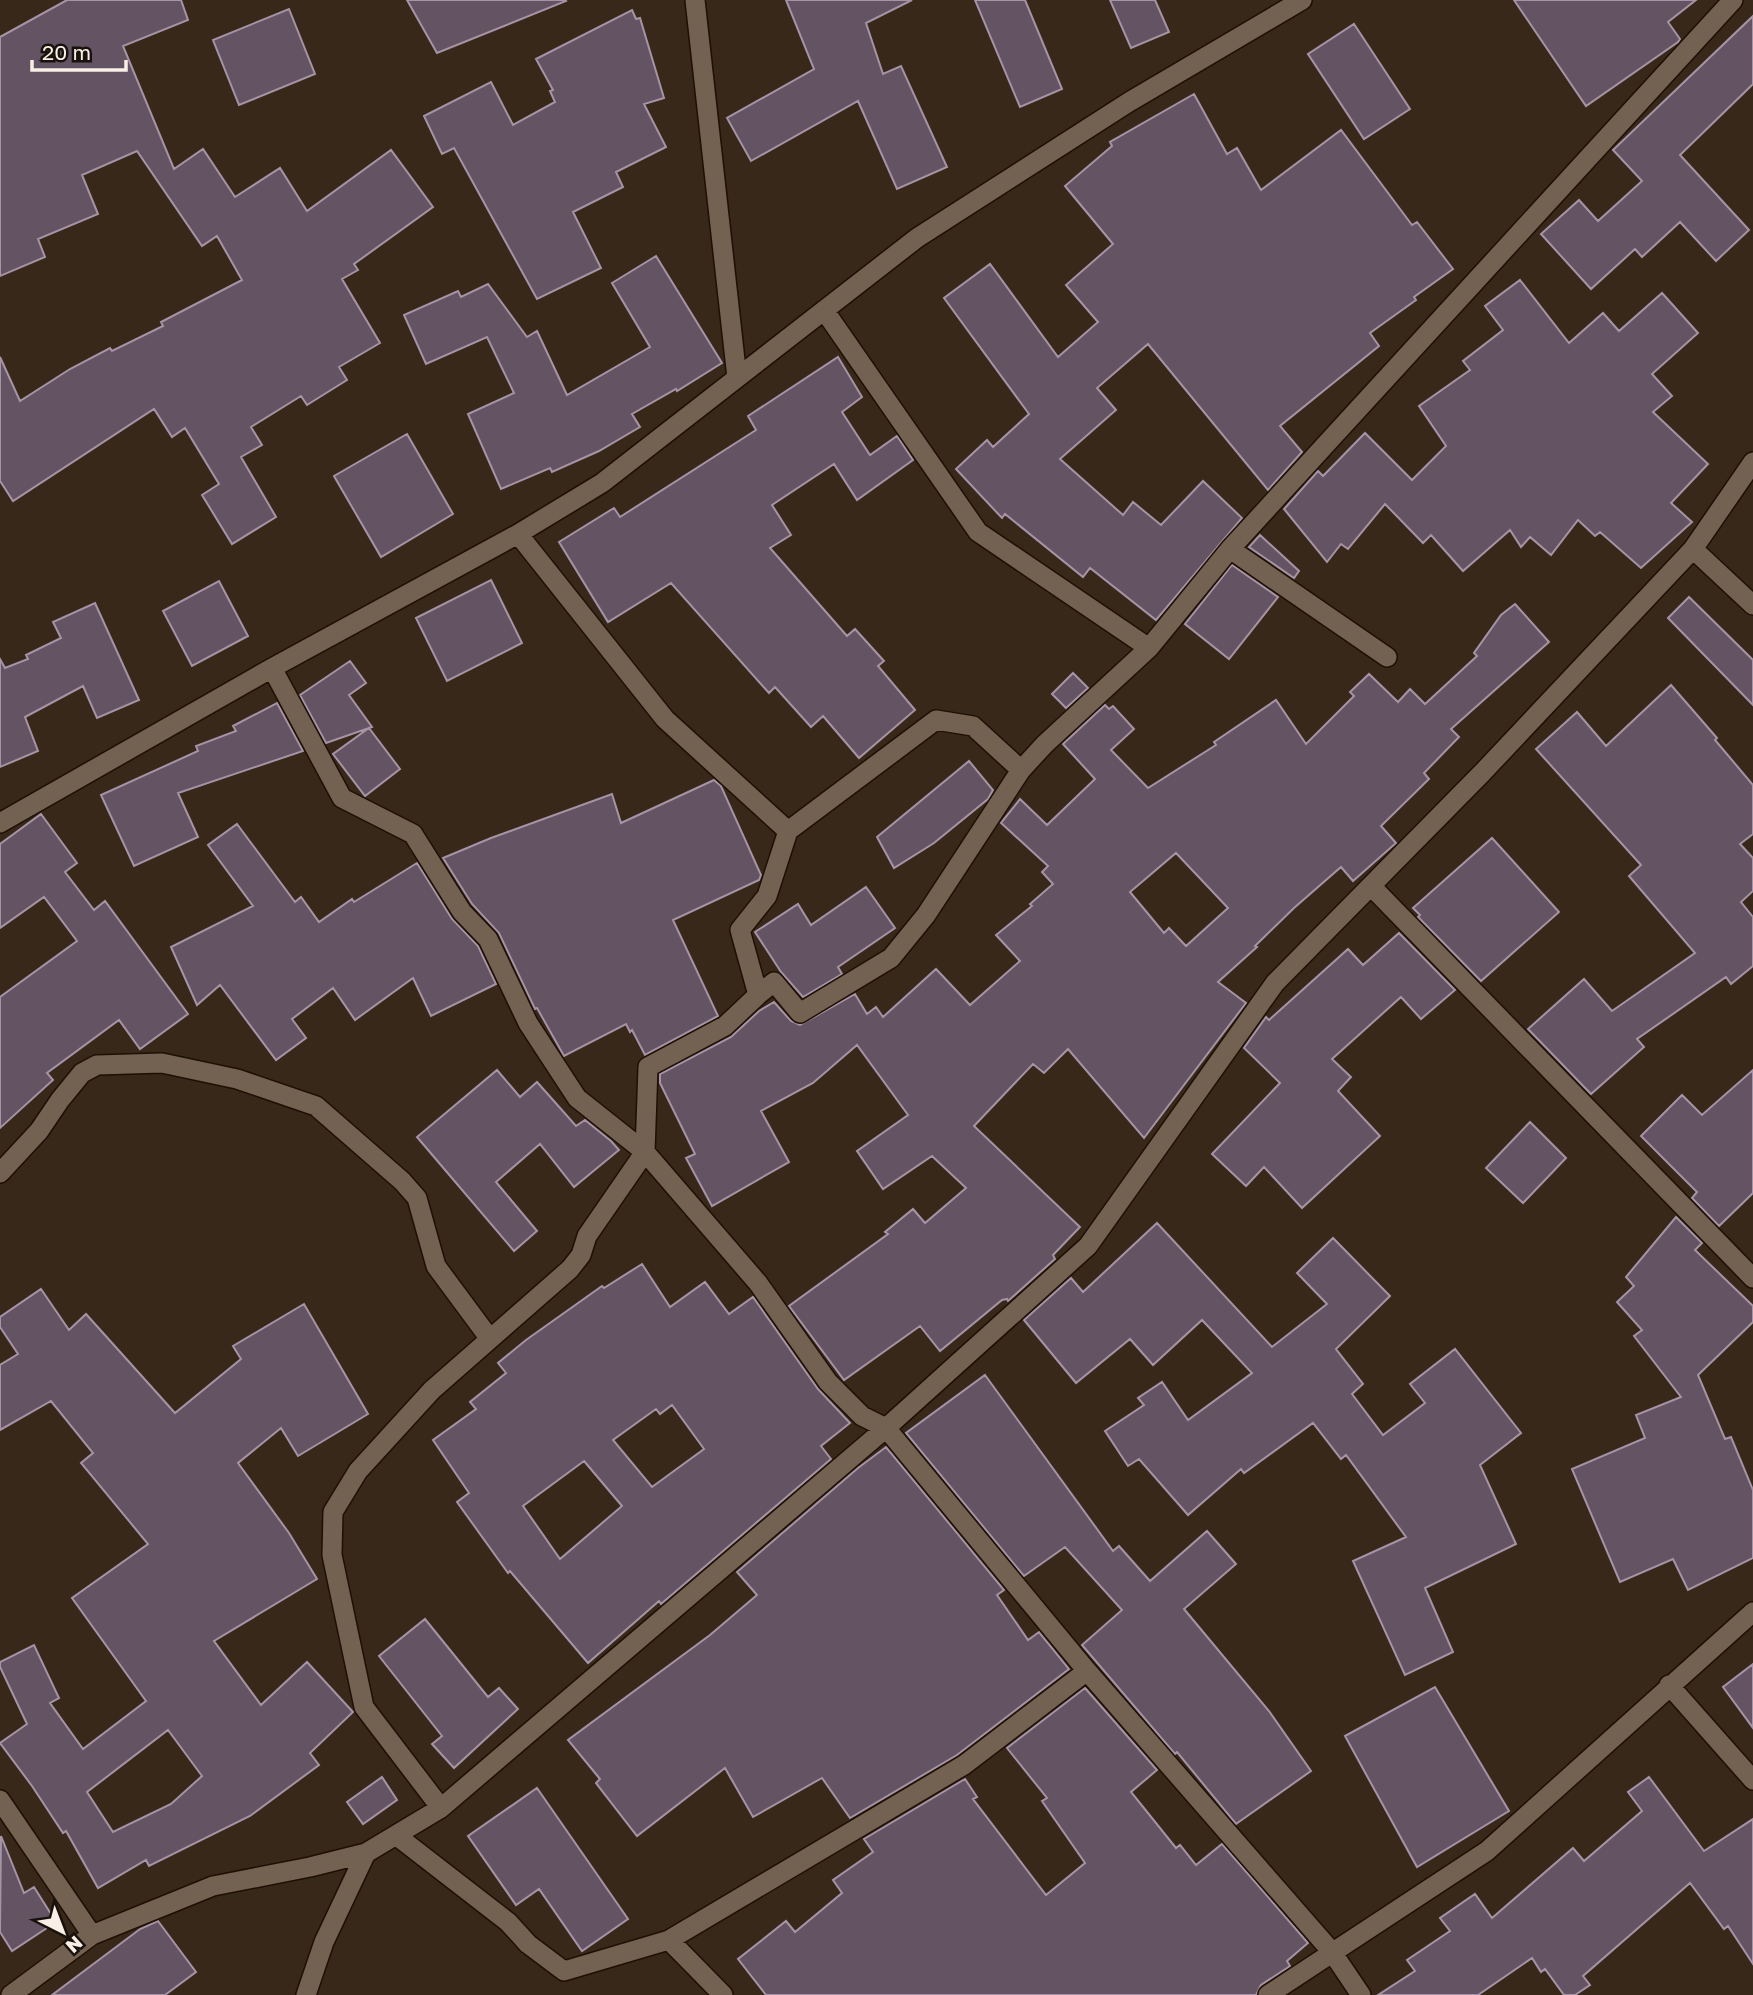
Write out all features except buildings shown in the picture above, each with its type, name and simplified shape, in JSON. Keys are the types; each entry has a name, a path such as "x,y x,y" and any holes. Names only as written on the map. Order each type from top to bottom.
{"street":[{"path":"695,0 737,378"},
{"path":"0,823 272,668 519,534 602,483 917,238 1129,102 1302,0"},
{"path":"441,1808 364,1707 332,1555 333,1513 358,1471 432,1390 570,1269 581,1255 587,1236 645,1152 648,1067 725,1026 774,982 800,1013 891,958 926,915 1021,770 1045,744 1149,648 1230,549 1733,0"},
{"path":"824,310 978,532 1149,648"},
{"path":"11,1995 92,1935 213,1886 366,1853 441,1808 886,1428 1088,1246 1275,983 1482,773 1693,549 1753,462"},
{"path":"519,534 665,719 788,831"},
{"path":"1230,549 1387,657"},
{"path":"1693,549 1753,605"},
{"path":"272,668 342,798 413,834 461,912 488,939 528,1023 577,1098 645,1152 758,1283 828,1382 862,1416 886,1428 1087,1671 1332,1952 1361,1995"},
{"path":"758,995 740,930 767,896 788,831 936,720 974,726 1021,770"},
{"path":"1371,886 1753,1278"},
{"path":"0,1173 40,1131 82,1073 97,1065 162,1063 237,1079 316,1106 402,1181 417,1198 436,1266 490,1339"},
{"path":"1268,1995 1487,1851 1753,1612"},
{"path":"397,1836 508,1922 528,1944 564,1971 669,1940 964,1765 1087,1671"},
{"path":"1669,1685 1753,1780"},
{"path":"0,1800 92,1935"},
{"path":"306,1995 324,1942 366,1853"},
{"path":"669,1940 723,1995"}]}
